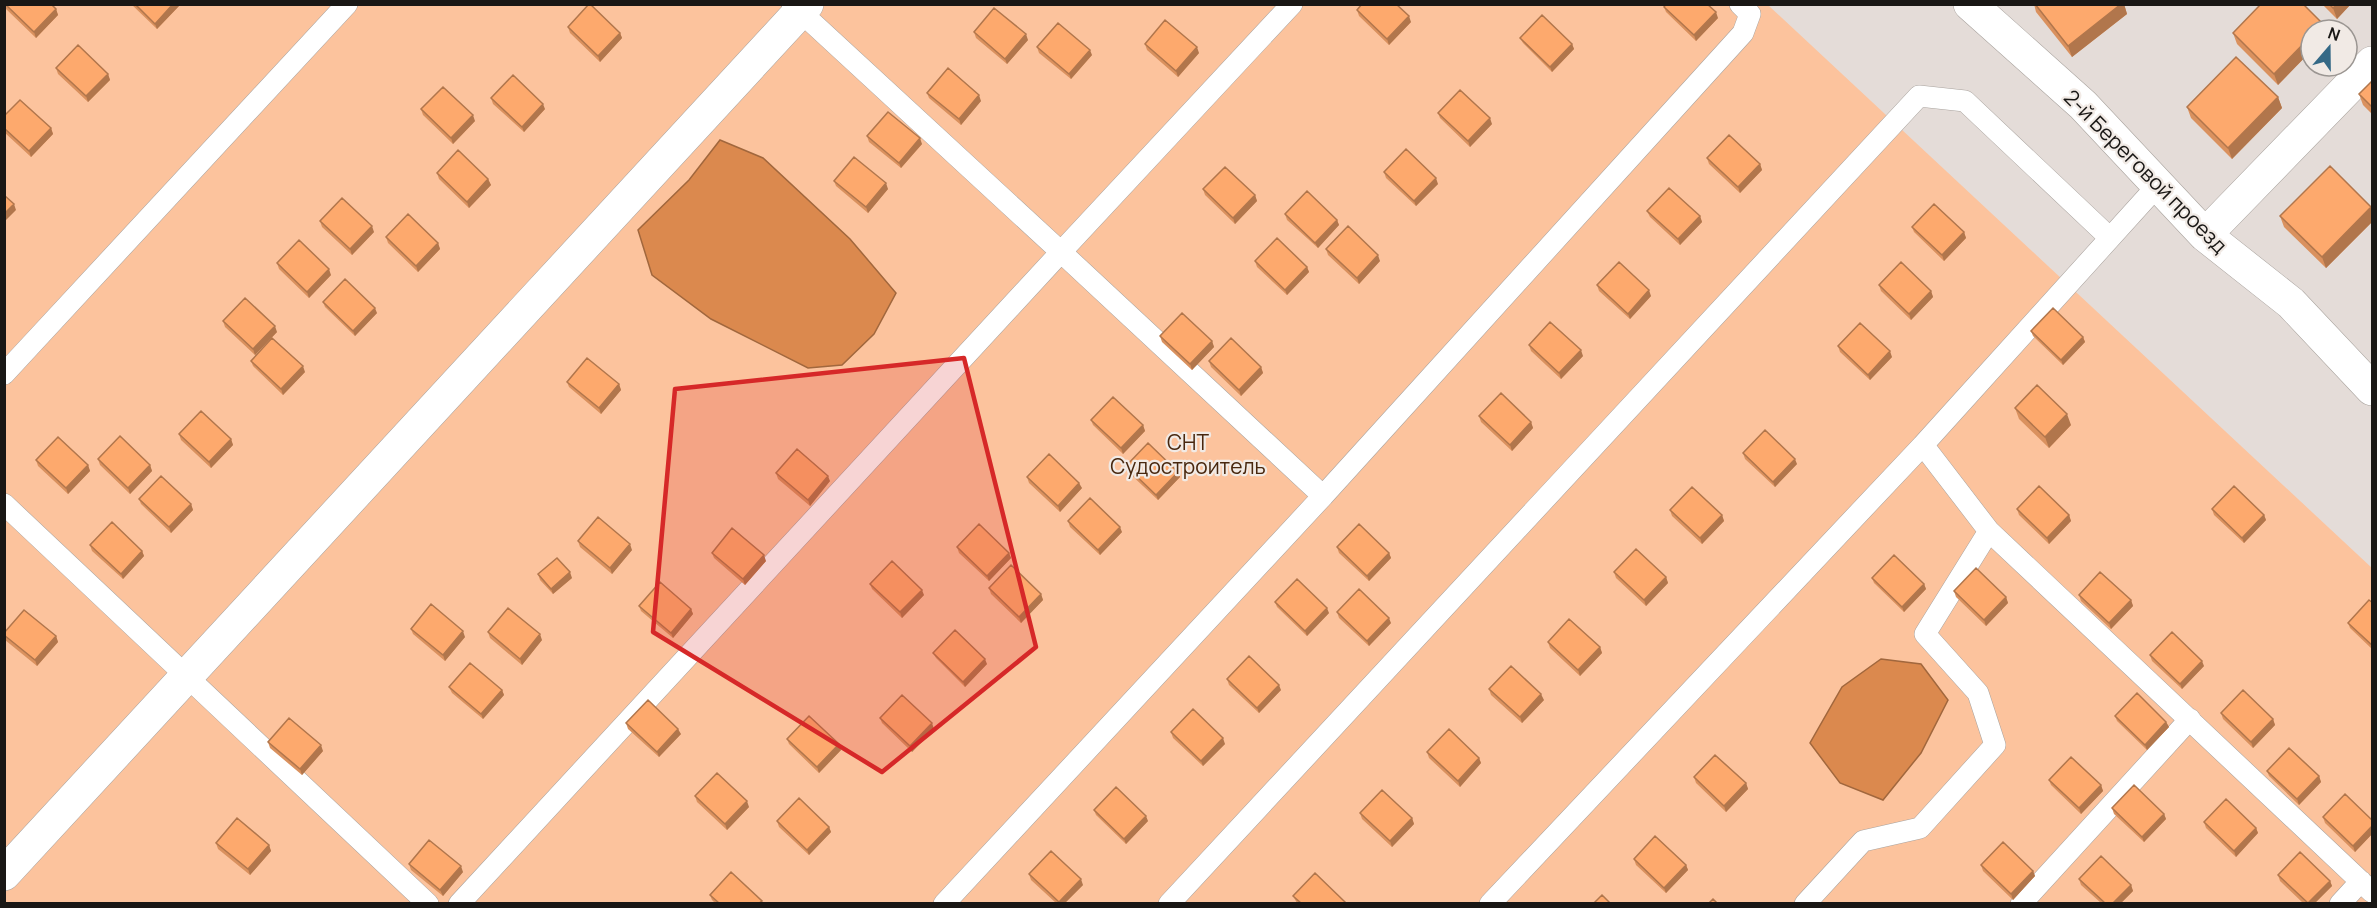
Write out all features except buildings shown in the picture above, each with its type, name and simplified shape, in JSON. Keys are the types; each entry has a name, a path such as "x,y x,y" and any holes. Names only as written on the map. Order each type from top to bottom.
{"street":[{"name":"2-й Береговой проезд","path":"1970,4 2083,105 2205,235 2291,303 2373,389"},
{"path":"4,874 800,7"},
{"path":"2205,235 2373,63"}],"lane":[{"path":"4,374 347,4"},
{"path":"459,903 1292,4"},
{"path":"944,903 1323,496 1743,33 1750,14 1740,4"},
{"path":"800,7 1323,496"},
{"path":"1169,903 1919,96 1965,101 2110,238"},
{"path":"1490,903 1923,445 2158,185"},
{"path":"1923,445 1989,531 2367,886 2340,903"},
{"path":"4,504 428,903"},
{"path":"1805,903 1863,841 1920,828 1995,745 1978,693 1925,634 1989,531"},
{"path":"2021,903 2190,719"}],"highlighted area":[{"path":"964,358 1036,647 882,772 653,632 675,389"}],"green space":[{"name":"СНТ Судостроитель","path":"5,5 1768,5 2372,568 2372,903 5,904"}],"shaded area":[{"path":"720,140 763,158 850,239 896,293 874,334 842,365 808,368 711,319 652,275 638,230 689,180"},
{"path":"1881,659 1921,664 1948,700 1921,753 1883,800 1840,783 1810,743 1842,687"}]}
